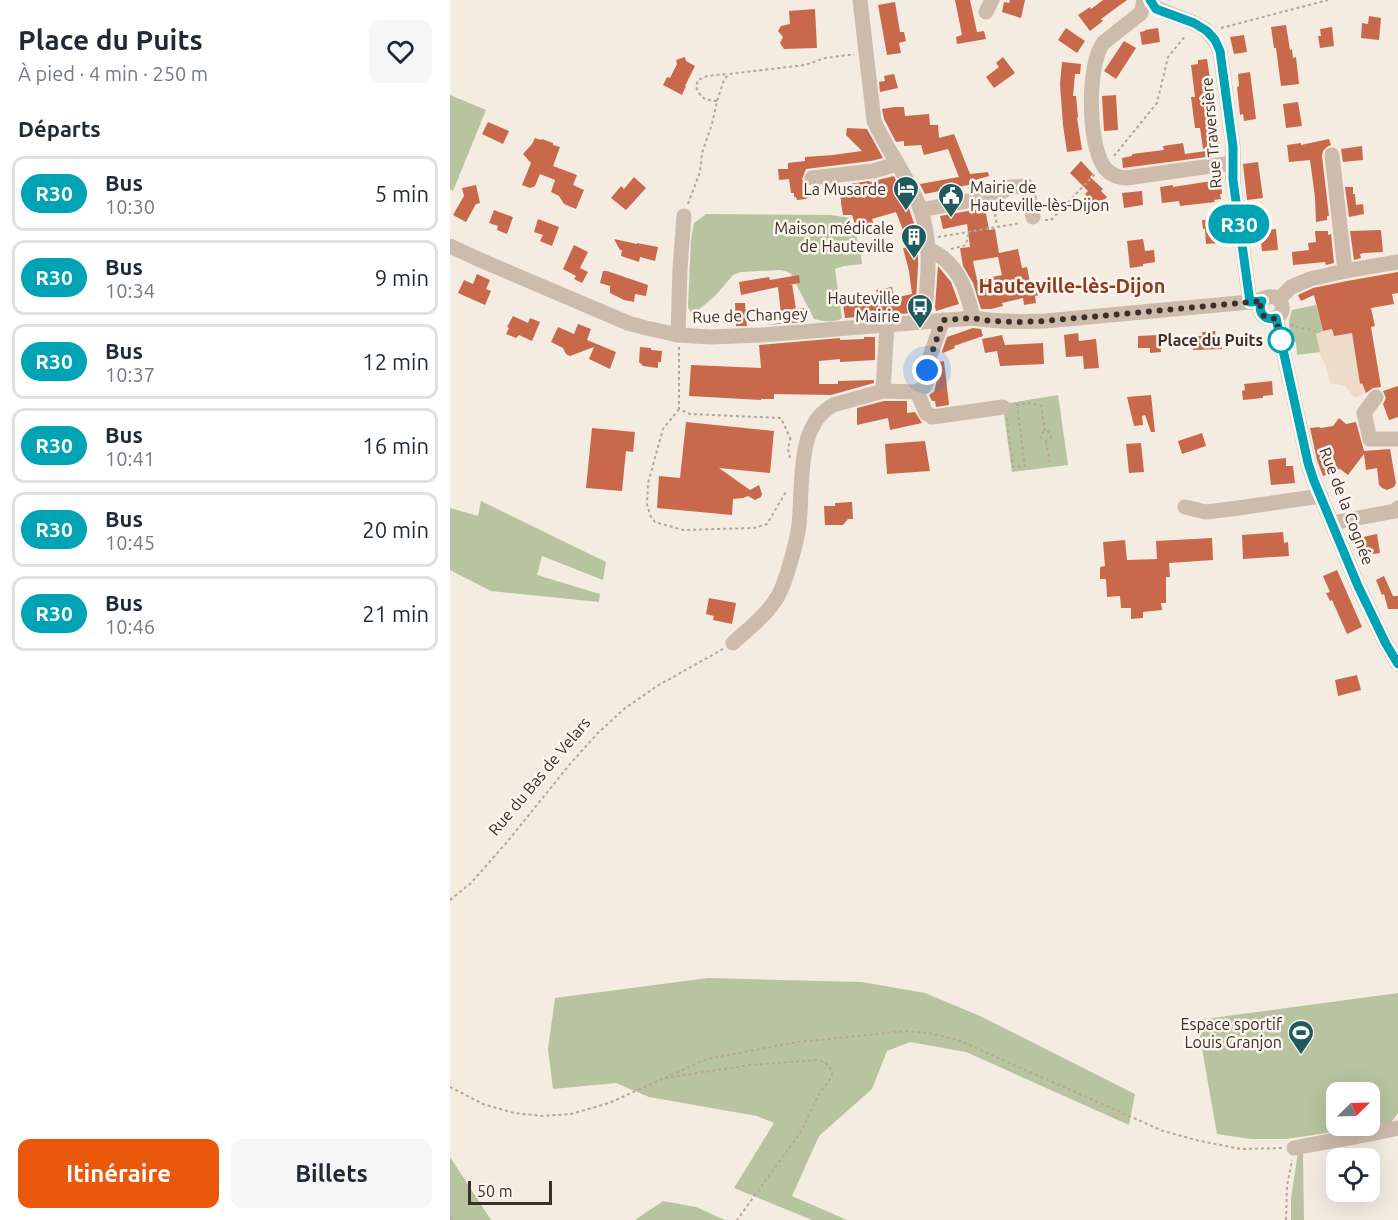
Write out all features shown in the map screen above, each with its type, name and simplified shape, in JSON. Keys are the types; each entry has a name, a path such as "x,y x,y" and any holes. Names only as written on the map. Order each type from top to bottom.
{"street":[{"path":"860,0 874,121 921,210 933,251 951,264 960,276 973,318"},
{"path":"1144,0 1141,13 1103,43 1095,60 1092,120 1096,145 1103,166 1113,175 1126,178 1233,163"},
{"path":"1150,0 1156,9 1194,23 1207,31"},
{"name":"Rue Traversière","path":"1207,31 1218,46 1222,57 1233,147 1233,180 1256,301"},
{"path":"1332,155 1345,270"},
{"path":"812,178 873,171 897,164"},
{"path":"921,210 994,196 1010,187 1027,186 1034,220"},
{"path":"678,335 684,216"},
{"name":"Rue de Changey","path":"450,246 618,319 678,335 735,336 973,318 1045,321 1256,301 1269,296 1279,299"},
{"path":"924,321 933,251"},
{"path":"1279,299 1287,290 1300,282 1345,270 1398,262"},
{"name":"Rue de la Cognée","path":"1279,299 1283,310 1277,323 1308,463 1358,586 1398,664"},
{"name":"Rue de la Cognée","path":"1256,301 1262,315 1277,323"},
{"path":"733,643 764,615 778,596 799,528 797,461 814,424 826,409 833,405 884,390 917,392 926,386 930,356 943,320"},
{"path":"884,390 887,325"},
{"path":"917,392 926,413 932,417 1010,406"},
{"path":"1376,397 1364,413 1370,439 1398,439"},
{"path":"1185,507 1206,512 1321,496"},
{"path":"1332,523 1395,511 1398,508"},
{"path":"1294,1148 1366,1136 1398,1128"}],"path":[{"path":"943,236 1034,220 1051,220 1119,151 1157,103 1168,57 1188,33 1207,31 1328,0"},
{"path":"717,101 705,100 698,94 696,87 698,80 707,76 805,65 825,58 848,55 866,56"},
{"path":"684,216 700,172 702,153 717,101 724,80 729,74"},
{"path":"993,202 997,226"},
{"path":"933,251 966,245 971,231"},
{"path":"1277,323 1320,332"},
{"path":"678,335 680,409 663,429 648,483 647,504 655,522 683,530 754,528 767,524 789,483"},
{"path":"1010,406 1030,403 1041,406 1045,431"},
{"path":"1010,406 1012,413 1008,414 1007,417 1013,467 1024,466 1010,406"},
{"path":"680,409 690,414 781,418 797,461"},
{"path":"1045,431 1051,435 1051,438 1046,441"},
{"path":"1045,431 1041,435 1046,441 1050,463"},
{"path":"790,439 789,449 797,461"},
{"name":"Rue du Bas de Velars","path":"450,900 471,883 570,764 624,709 657,686 733,643"},
{"path":"450,1087 483,1104 514,1113 543,1116 571,1114 609,1103 707,1059 797,1042 907,1031 929,1033 958,1040 1163,1131 1241,1149 1294,1148 1287,1186 1286,1220"},
{"path":"662,1079 750,1065 817,1060 827,1064 832,1070 832,1076 818,1096 800,1132 737,1220"}],"green space":[{"path":"450,95 486,110 453,191 450,189"},
{"path":"706,214 831,215 850,218 860,247 862,264 835,269 842,318 832,321 814,319 791,274 779,270 741,272 733,275 715,296 697,311 691,313 688,307 691,240 694,223"},
{"path":"1316,305 1323,331 1316,334 1321,352 1297,355 1296,342 1290,342 1289,320 1292,310"},
{"path":"1058,395 1068,465 1012,472 1004,404"},
{"path":"481,501 606,562 603,580 542,556 537,575 600,594 599,602 491,591 450,570 450,508 478,516"},
{"path":"708,978 862,982 925,993 980,1016 1135,1094 1129,1125 966,1052 910,1042 887,1051 872,1089 819,1136 792,1196 847,1220 812,1220 734,1188 774,1123 757,1116 649,1097 616,1083 553,1089 548,1049 555,998"},
{"name":"Espace sportif Louis Granjon","path":"1398,993 1398,1113 1390,1124 1380,1125 1380,1082 1326,1082 1326,1133 1286,1139 1251,1139 1217,1134 1197,1020"},
{"path":"1298,1152 1303,1154 1304,1220 1291,1220 1291,1199"},
{"path":"450,1157 491,1220 450,1220"},
{"path":"663,1201 696,1207 725,1220 635,1220"}],"shaded area":[{"path":"1332,329 1334,336 1352,333 1360,383 1366,393 1355,398 1345,386 1330,383 1321,356 1316,334"}],"building":[{"path":"955,0 970,0 977,32 984,31 986,39 957,44 956,37 962,35"},
{"path":"1010,0 1025,0 1021,18 1002,12 1004,2 1009,3"},
{"path":"1103,0 1127,0 1101,19 1103,21 1090,31 1078,15"},
{"path":"895,2 900,32 904,32 906,41 899,43 901,53 887,55 878,5"},
{"path":"815,9 817,48 784,49 780,43 783,37 778,31 781,26 790,24 789,11"},
{"path":"1369,16 1381,18 1379,40 1361,38 1362,23 1368,24"},
{"path":"1286,25 1290,50 1292,49 1293,58 1296,57 1299,84 1281,86 1271,27"},
{"path":"1332,27 1334,46 1320,48 1318,36 1321,36 1320,29"},
{"path":"1066,28 1085,41 1077,53 1058,40"},
{"path":"1158,28 1160,42 1142,45 1140,32"},
{"path":"1244,35 1247,52 1234,54 1230,37"},
{"path":"1124,41 1136,48 1116,79 1104,71"},
{"path":"685,57 686,61 695,66 682,95 663,85 667,77 670,78 677,64 676,60"},
{"path":"1003,57 1015,73 994,88 986,77 999,67 996,63"},
{"path":"1207,59 1211,85 1205,86 1211,126 1217,126 1220,147 1203,149 1200,128 1195,128 1191,97 1195,97 1191,65 1198,64 1198,60"},
{"path":"1062,62 1081,64 1080,74 1075,74 1073,96 1076,96 1082,150 1067,152 1060,84"},
{"path":"1250,72 1256,119 1244,121 1243,114 1240,115 1238,74"},
{"path":"894,74 898,88 880,92 879,82 885,81 884,76"},
{"path":"1116,95 1118,130 1104,131 1102,96"},
{"path":"1298,102 1302,126 1286,128 1283,104"},
{"path":"904,107 905,116 929,114 930,125 938,125 939,138 954,134 970,174 988,172 989,176 972,181 973,184 925,194 913,171 920,184 959,177 948,149 924,155 921,145 904,146 904,141 896,142 884,119 882,109"},
{"path":"488,122 509,131 503,144 482,134"},
{"path":"847,128 867,129 883,158 806,169 802,179 808,187 809,197 797,200 794,193 791,193 789,179 779,180 778,169 788,169 788,163 805,161 805,157 862,151 846,135"},
{"path":"535,138 560,147 553,166 577,175 573,185 584,190 576,209 564,204 559,196 551,192 555,180 540,174 535,186 530,188 522,185 531,163 523,154"},
{"path":"1329,139 1331,145 1323,151 1322,156 1329,216 1327,220 1316,222 1310,160 1289,162 1287,145 1301,143 1301,145"},
{"path":"1183,143 1185,154 1206,151 1207,157 1123,168 1122,158 1132,156 1132,154 1164,150 1163,146"},
{"path":"1362,146 1363,160 1343,162 1341,149"},
{"path":"1081,161 1093,174 1090,177 1103,189 1101,191 1107,197 1098,207 1085,194 1088,191 1070,173"},
{"path":"1258,162 1263,198 1247,200 1243,164"},
{"path":"894,176 915,226 903,230 896,212 872,219 874,225 857,230 852,215 843,215 837,186"},
{"path":"634,177 646,188 626,210 611,198 621,186 624,189"},
{"path":"1212,181 1212,183 1221,182 1221,199 1214,200 1215,202 1180,206 1179,201 1162,203 1160,187"},
{"path":"476,185 480,203 476,204 466,222 453,215 464,196 462,188"},
{"path":"1345,187 1353,187 1356,205 1363,204 1364,214 1349,217"},
{"path":"1142,191 1143,205 1124,208 1122,193"},
{"path":"985,208 989,230 995,229 999,253 1018,249 1022,268 1027,267 1030,282 1038,281 1040,295 1035,296 1036,303 1024,305 1023,298 1002,303 1003,306 981,309 973,283 963,266 960,248 970,247 967,224 943,229 940,216","holes":["998,257 1002,275 977,280 973,261"]},
{"path":"494,210 513,217 507,234 497,230 498,226 489,223"},
{"path":"538,219 559,227 552,246 540,241 543,235 534,232"},
{"path":"1218,219 1220,243 1206,244 1202,220"},
{"path":"1276,229 1278,250 1262,251 1263,230"},
{"path":"1381,230 1383,252 1360,254 1361,258 1354,260 1350,231"},
{"path":"1315,231 1328,231 1328,235 1331,234 1334,263 1293,265 1292,252 1309,250 1308,243 1316,242"},
{"path":"614,239 658,247 655,261 640,257 639,262 621,256 622,250"},
{"path":"1143,239 1145,251 1154,250 1155,262 1130,268 1127,241"},
{"path":"574,245 588,252 580,268 588,272 582,283 574,279 576,276 563,269"},
{"path":"914,246 915,250 918,250 918,266 916,301 911,308 912,313 845,318 842,297 857,294 858,298 879,298 876,290 892,287 894,298 912,294 903,248"},
{"path":"938,266 951,282 959,304 936,311 935,307"},
{"path":"603,271 648,285 646,296 635,294 634,302 610,293 610,286 600,283"},
{"path":"1398,272 1398,293 1392,294 1394,304 1371,308 1375,326 1371,327 1381,387 1373,388 1366,393 1362,383 1360,384 1352,333 1334,336 1332,329 1323,331 1314,295 1301,301 1298,295 1313,288"},
{"path":"477,274 490,280 486,289 491,291 485,305 458,293 464,280 473,284"},
{"path":"799,275 800,283 792,284 796,309 804,308 805,322 765,325 782,323 778,287 741,295 739,282"},
{"path":"735,303 745,303 747,326 736,326"},
{"path":"513,316 528,323 530,318 540,322 532,341 519,335 516,338 506,334"},
{"path":"578,324 591,329 587,340 616,352 610,369 589,359 594,347 570,356 563,348 551,342 558,327 574,334"},
{"path":"973,328 981,329 983,336 954,346 955,348 943,353 947,337"},
{"path":"1215,331 1216,338 1222,337 1222,349 1193,350 1192,336 1203,336 1202,332"},
{"path":"1078,333 1079,341 1096,339 1099,368 1084,369 1083,356 1066,357 1064,335"},
{"path":"1002,335 1005,345 1043,343 1044,364 1000,366 997,351 985,353 982,339"},
{"path":"1159,335 1161,352 1150,353 1150,348 1138,348 1138,336"},
{"path":"864,337 875,337 875,360 819,361 819,384 874,380 874,383 831,395 774,394 774,399 761,400 689,396 691,365 761,368 759,345 840,338 840,340 864,339"},
{"path":"640,347 662,351 658,368 643,366 639,362"},
{"path":"944,361 949,405 936,407 935,401 932,401 929,395 934,392 939,362"},
{"path":"1272,381 1273,395 1243,400 1244,384"},
{"path":"1398,386 1398,417 1389,420 1383,404 1386,398 1383,391"},
{"path":"1151,395 1155,432 1151,432 1145,415 1142,416 1143,425 1134,426 1127,397"},
{"path":"884,401 907,401 907,413 915,412 922,423 890,430 888,418 857,425 857,408"},
{"path":"1339,418 1346,424 1356,422 1364,451 1390,449 1396,483 1394,487 1387,490 1379,485 1377,468 1366,470 1364,454 1348,475 1340,469 1329,471 1323,476 1310,428 1333,426"},
{"path":"686,422 774,431 770,473 719,468 750,490 759,485 761,497 755,500 748,496 733,499 732,515 657,508 659,476 680,478"},
{"path":"592,428 635,432 633,452 626,451 622,491 586,488"},
{"path":"1202,433 1206,446 1182,454 1178,441"},
{"path":"925,441 930,471 887,474 885,444"},
{"path":"1141,443 1144,472 1129,473 1126,444"},
{"path":"1286,458 1286,466 1293,466 1295,483 1271,485 1268,460"},
{"path":"852,502 853,519 848,519 843,525 825,525 824,506"},
{"path":"1283,532 1284,543 1288,542 1289,556 1243,559 1242,535"},
{"path":"1377,534 1380,553 1366,555 1363,537"},
{"path":"1212,538 1213,560 1169,563 1170,577 1166,577 1166,603 1161,603 1162,610 1143,612 1143,618 1131,619 1131,608 1121,608 1120,596 1107,597 1106,579 1100,579 1100,567 1105,566 1103,542 1125,540 1127,560 1157,559 1156,541"},
{"path":"1337,570 1362,627 1347,634 1332,600 1330,601 1326,593 1330,592 1323,576"},
{"path":"1384,576 1393,596 1398,596 1398,609 1388,609 1384,594 1382,595 1376,580"},
{"path":"709,598 736,603 732,624 713,620 714,616 706,614"},
{"path":"1357,675 1361,690 1338,696 1335,680"}],"bus line":[{"name":"R30","path":"1150,0 1156,9 1194,23 1207,31 1215,40 1220,51 1233,147 1233,180 1250,302 1262,301 1260,304 1262,315 1268,319 1276,318 1314,481 1358,586 1398,664"}],"place":[{"name":"La Musarde","path":"906,212"},
{"name":"Mairie de Hauteville-lès-Dijon","path":"951,219"},
{"name":"Maison médicale de Hauteville","path":"914,260"},
{"name":"Hauteville Mairie","path":"920,330"},
{"name":"Place du Puits","path":"1281,340"},
{"name":"Espace sportif Louis Granjon","path":"1301,1056"}],"district":[{"name":"Hauteville-lès-Dijon","path":"1072,286"}],"route":[{"path":"927,370 943,320 973,318 990,321 1045,321 1262,301 1260,311 1268,319 1276,318 1281,340"}]}
